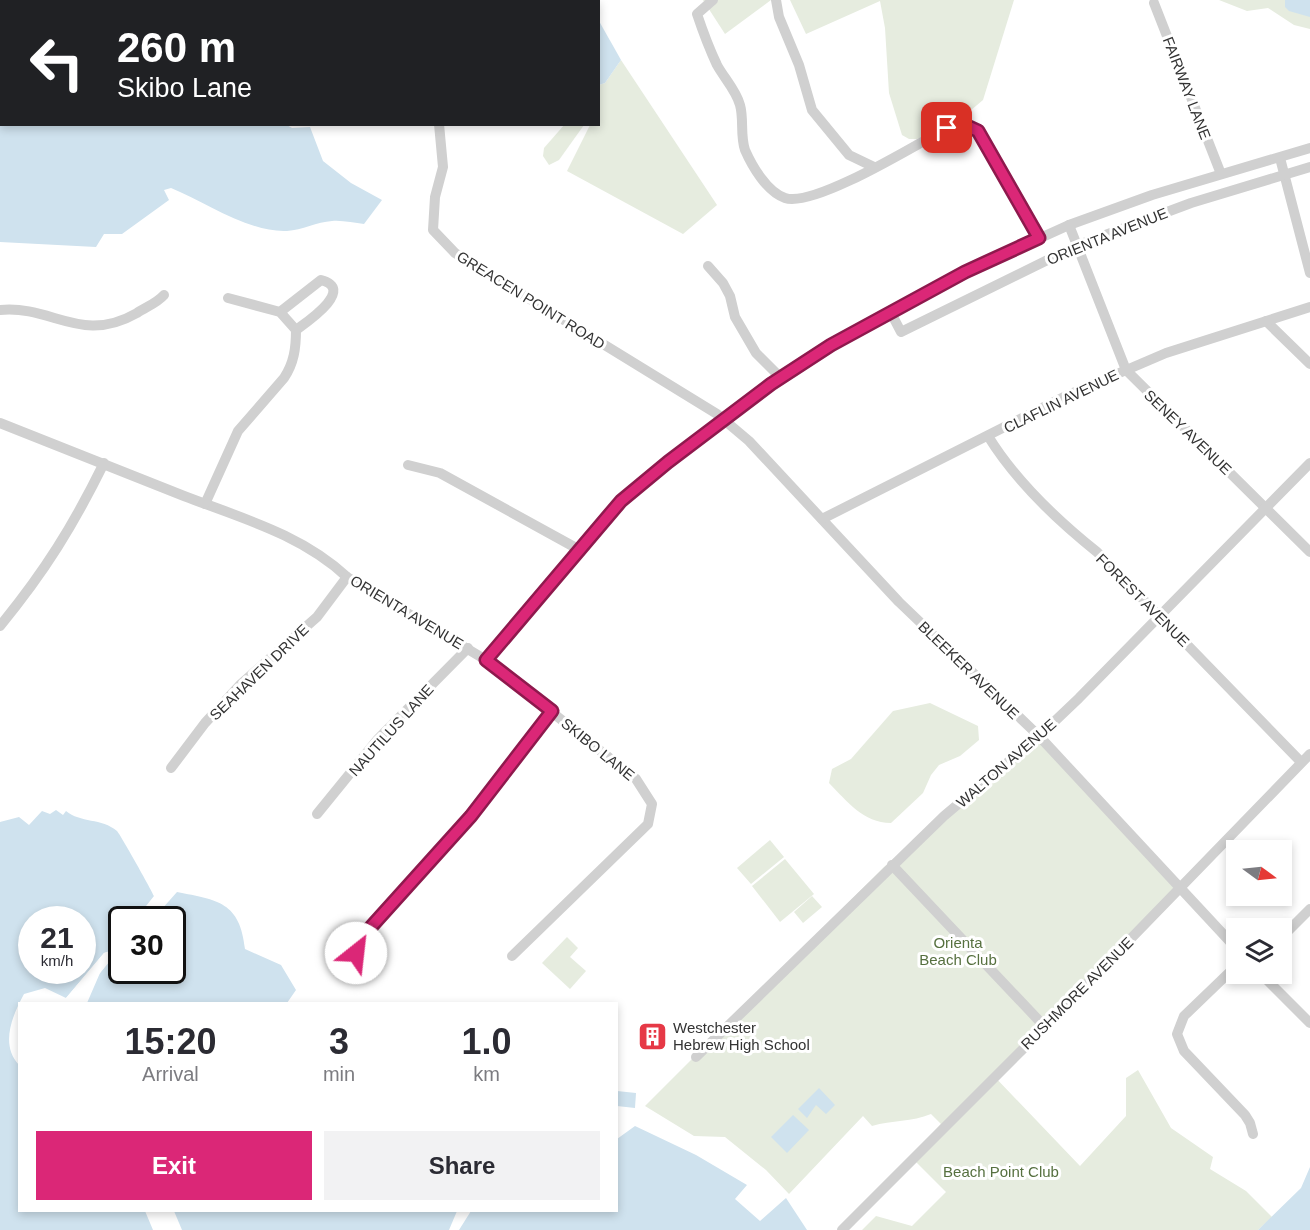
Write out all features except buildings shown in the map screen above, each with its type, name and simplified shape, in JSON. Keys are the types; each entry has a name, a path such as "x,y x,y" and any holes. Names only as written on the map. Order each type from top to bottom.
{"street":[{"path":"713,0 697,14 705,40 741,106 742,140 746,151 766,185 779,195 794,200 806,199 829,191 947,128 965,125 978,131 1039,238"},
{"path":"776,0 779,17 802,74 812,110 849,155 874,167"},
{"name":"FAIRWAY LANE","path":"1156,1 1221,174"},
{"name":"GREACEN POINT ROAD","path":"439,126 443,167 432,218 433,230 438,237 455,253 725,420"},
{"name":"ORIENTA AVENUE","path":"0,423 286,536 329,561 347,577 486,660 621,501 780,378 890,311 965,272 1039,238 1069,225 1221,174 1310,148"},
{"path":"1280,158 1310,273"},
{"name":"ORIENTA AVENUE","path":"890,311 901,332 1076,246 1191,203 1310,166"},
{"name":"SENEY AVENUE","path":"1069,225 1126,370 1310,552"},
{"path":"708,266 723,283 730,296 735,317 756,353 780,378"},
{"path":"205,504 238,431 290,369 296,330 330,302 333,293 331,287 321,280 280,312"},
{"path":"0,310 19,310 75,324 101,327 129,317 164,295"},
{"path":"228,298 280,312 296,330"},
{"name":"CLAFLIN AVENUE","path":"822,519 1068,395 1166,353 1310,307"},
{"path":"1266,321 1310,364"},
{"name":"BLEEKER AVENUE","path":"725,420 749,441 899,602 1039,736 1226,937"},
{"name":"FOREST AVENUE","path":"988,436 1000,455 1072,532 1097,552 1301,762"},
{"path":"0,626 52,559 75,522 104,463"},
{"name":"WALTON AVENUE","path":"696,1057 944,816 1039,736 1161,618 1310,464"},
{"path":"408,465 440,473 578,549"},
{"name":"SEAHAVEN DRIVE","path":"171,768 205,723 241,684 316,617 347,577"},
{"name":"NAUTILUS LANE","path":"318,814 378,740 468,648"},
{"name":"SKIBO LANE","path":"486,660 636,779 652,804 648,824 641,834 512,956"},
{"path":"352,948 471,816 552,711"},
{"name":"RUSHMORE AVENUE","path":"842,1230 1045,1027 1310,754"},
{"path":"892,865 1045,1027"},
{"path":"1292,927 1310,909"},
{"path":"1226,976 1184,1016 1177,1034 1184,1051 1245,1115 1250,1123 1252,1134"},
{"path":"1271,984 1310,1023"}],"green space":[{"path":"703,0 771,0 725,34"},
{"path":"790,0 1014,0 983,100 958,121 917,139 909,139 902,135 889,93 885,28 880,1 806,34"},
{"path":"1219,0 1310,0 1310,29 1294,25 1268,8 1247,11"},
{"path":"621,60 717,205 683,234 567,171 590,126 600,126 600,85 605,83"},
{"path":"563,126 583,126 559,160 549,165 543,156 544,148"},
{"path":"930,703 978,726 979,740 960,756 939,765 931,775 923,793 891,823 872,819 856,810 829,783 832,769 851,759 893,711"},
{"name":"Orienta Beach Club","path":"1036,738 1177,889 992,1074 1080,1166 1126,1116 1126,1078 1138,1070 1171,1128 1213,1157 1210,1169 1246,1191 1272,1217 1258,1230 862,1230 876,1216 912,1226 946,1192 911,1157 941,1124 931,1114 872,1126 863,1116 789,1194 766,1170 725,1137 694,1136 645,1106 884,867"},
{"path":"770,840 784,857 751,884 737,868"},
{"path":"785,859 814,894 780,922 752,886"},
{"path":"812,896 822,907 803,923 794,912"},
{"path":"567,937 578,948 570,957 586,971 570,989 542,963"}],"water":[{"path":"1285,0 1310,0 1310,17 1289,11 1285,7"},
{"path":"600,23 621,60 605,83 600,85"},
{"path":"0,126 310,127 323,161 351,183 382,200 364,224 332,221 287,231 258,227 243,222 171,188 164,190 169,200 122,234 104,234 96,247 0,242"},
{"path":"56,810 63,815 66,811 111,827 117,831 154,896 146,906 108,906 108,952 96,962 96,906 18,906 18,984 78,984 66,998 45,988 24,994 18,1002 12,1021 10,1049 18,1064 18,1212 145,1212 153,1230 0,1230 0,822 19,817 29,825 42,811 50,814"},
{"path":"177,892 215,901 232,912 238,921 245,949 281,965 296,990 288,1002 87,1002 100,973 108,963 108,984 186,984 186,906 165,906"},
{"path":"819,1088 835,1105 826,1114 816,1105 807,1118 798,1109"},
{"path":"618,1091 636,1093 635,1108 618,1106"},
{"path":"793,1115 809,1130 787,1153 771,1137"},
{"path":"635,1126 696,1155 747,1185 735,1199 760,1221 786,1198 807,1230 459,1230 470,1212 618,1212 618,1138"},
{"path":"1310,1167 1310,1230 1258,1230 1301,1188"},
{"path":"174,1212 457,1212 449,1230 182,1230"}],"pier":[{"path":"108,952 108,956 96,969 96,962"},
{"path":"108,957 108,963 96,976"},
{"path":"78,984 83,984 68,1000 62,999 66,998"}],"place":[{"name":"Westchester Hebrew High School","path":"652,1036"}],"route":[{"path":"356,953 352,948 471,816 552,711 486,660 621,501 668,462 771,384 831,345 965,272 1039,238 978,131 972,126 965,125 947,128"}],"park label":[{"name":"Beach Point Club","path":"1001,1171"}]}
